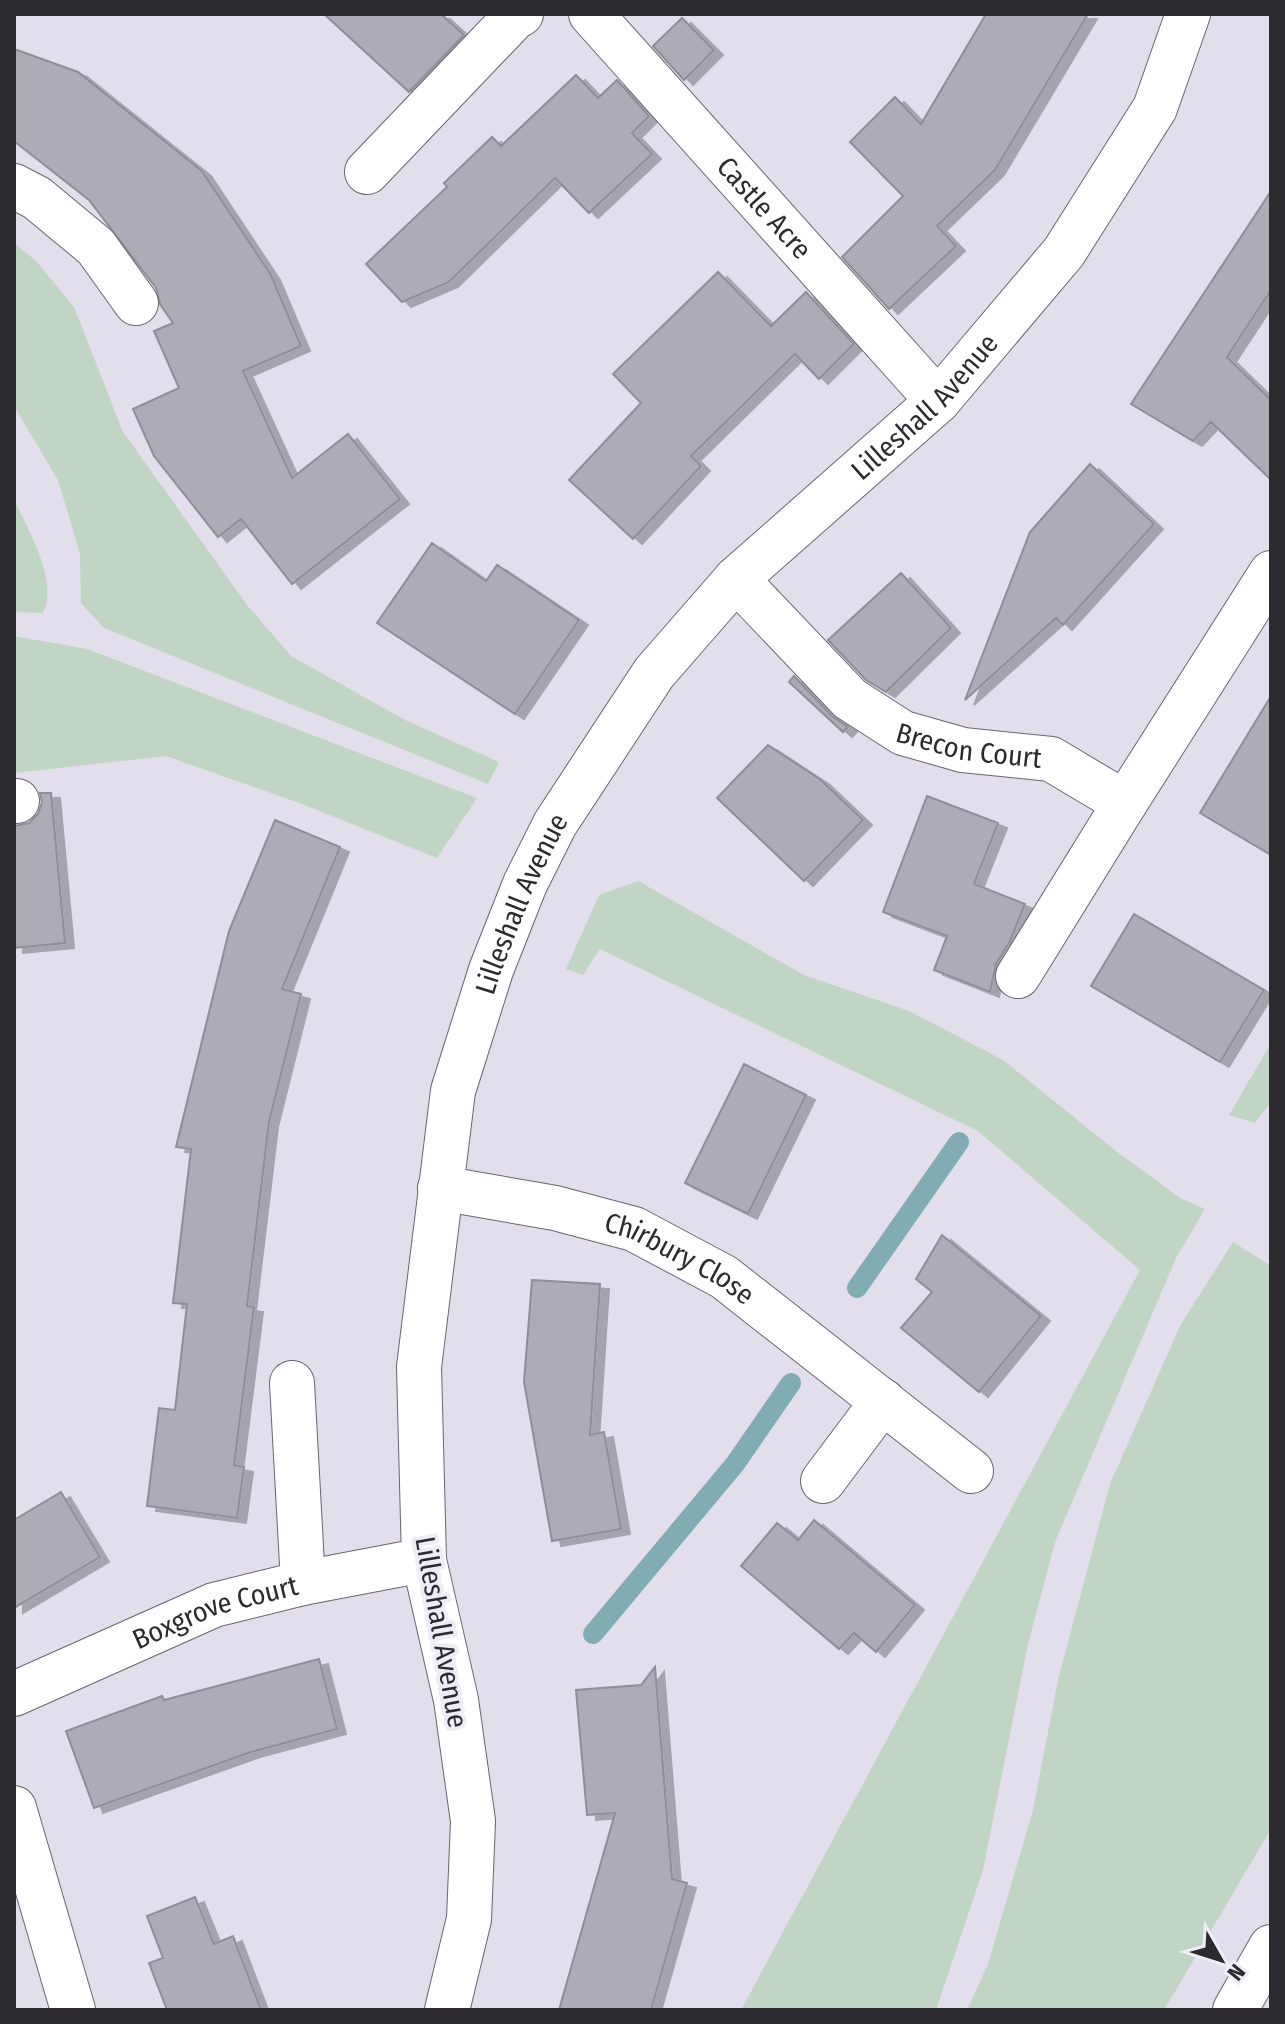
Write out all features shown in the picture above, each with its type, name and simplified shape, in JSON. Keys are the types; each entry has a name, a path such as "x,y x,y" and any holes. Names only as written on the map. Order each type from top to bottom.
{"street":[{"name":"Castle Acre","path":"591,14 938,401"},
{"name":"Lilleshall Avenue","path":"447,2010 469,1919 473,1821 456,1700 424,1560 419,1367 453,1091 491,970 525,884 555,824 654,673 736,579 938,401 1064,252 1155,108 1188,14"},
{"path":"367,172 516,15"},
{"path":"14,186 37,198 96,247 136,303"},
{"path":"1018,976 1271,573"},
{"name":"Brecon Court","path":"736,579 850,699 903,733 963,750 1051,759 1125,803"},
{"name":"Chirbury Close","path":"440,1188 555,1208 634,1229 724,1277 971,1471"},
{"path":"292,1383 303,1583"},
{"path":"823,1481 883,1401"},
{"name":"Boxgrove Court","path":"14,1694 214,1605 303,1583 424,1560"},
{"path":"14,1808 73,2010"},
{"path":"1235,2010 1271,1947"}],"green space":[{"path":"14,243 36,261 74,307 123,432 247,605 291,656 405,720 499,762 488,784 104,628 81,603 80,554 58,480 14,406"},
{"path":"14,499 45,571 47,600 43,613 14,612"},
{"path":"14,636 87,649 477,798 437,858 302,804 166,756 14,773"},
{"path":"638,881 804,975 909,1011 1003,1060 1116,1151 1180,1198 1205,1209 1176,1258 1055,1542 1028,1644 983,1870 936,2010 741,2010 1140,1270 978,1131 600,949 583,975 566,969 599,895"},
{"path":"1271,1043 1271,1102 1255,1123 1229,1115"},
{"path":"1233,1242 1271,1266 1271,1829 1164,2010 967,2010 988,1964 1033,1810 1058,1680 1110,1484 1180,1326"}],"building":[{"path":"324,14 441,14 464,35 409,92"},
{"path":"986,14 1088,14 995,170 937,226 956,246 889,309 842,257 903,196 850,142 895,97 921,124"},
{"path":"682,18 714,50 684,80 653,46"},
{"path":"14,49 78,72 202,171 271,275 301,346 243,371 292,478 348,434 400,499 292,584 241,519 218,537 154,456 133,409 179,388 154,331 173,323 160,304 156,288 89,200 14,141"},
{"path":"576,75 598,98 617,80 649,116 632,133 652,154 589,213 555,178 449,282 402,302 366,264 447,187 444,183 492,137 501,146"},
{"path":"1271,191 1271,290 1227,357 1271,400 1271,480 1211,422 1193,441 1131,404"},
{"path":"718,272 771,326 806,292 854,344 819,379 795,354 691,456 701,466 633,539 569,480 641,403 613,374"},
{"path":"1090,464 1154,524 1063,625 1056,618 965,700 1030,532"},
{"path":"432,543 486,581 497,565 579,620 515,714 377,623"},
{"path":"901,573 951,628 886,692 866,680 828,640"},
{"path":"794,676 832,716 848,727 843,732 789,682"},
{"path":"1271,696 1271,855 1200,813"},
{"path":"768,745 821,780 863,820 804,881 717,798"},
{"path":"40,793 51,793 65,943 14,948 14,826 29,823 38,814 42,802"},
{"path":"927,796 998,823 974,884 1025,904 1010,941 996,964 990,992 934,970 947,936 883,912"},
{"path":"275,820 340,847 282,989 301,994 269,1122 247,1306 254,1307 234,1465 244,1467 237,1518 147,1506 159,1408 175,1410 187,1304 173,1303 191,1149 176,1147 229,931"},
{"path":"1134,914 1264,990 1220,1062 1091,986"},
{"path":"744,1064 806,1095 748,1214 685,1183"},
{"path":"942,1235 1041,1316 979,1392 901,1328 932,1292 916,1279"},
{"path":"532,1280 600,1284 590,1435 604,1432 621,1529 552,1541 524,1382"},
{"path":"61,1492 100,1557 14,1608 14,1520"},
{"path":"814,1520 915,1605 876,1652 854,1633 839,1649 741,1566 777,1523 798,1540"},
{"path":"319,1659 337,1729 251,1752 94,1808 66,1731 162,1696 164,1700"},
{"path":"655,1667 672,1879 687,1883 651,2010 559,2010 615,1813 587,1815 576,1690 641,1685"},
{"path":"195,1897 214,1944 233,1936 261,2010 167,2010 149,1963 163,1958 147,1916"}],"waterway":[{"path":"857,1288 959,1142"},
{"path":"593,1634 735,1464 791,1383"}]}
